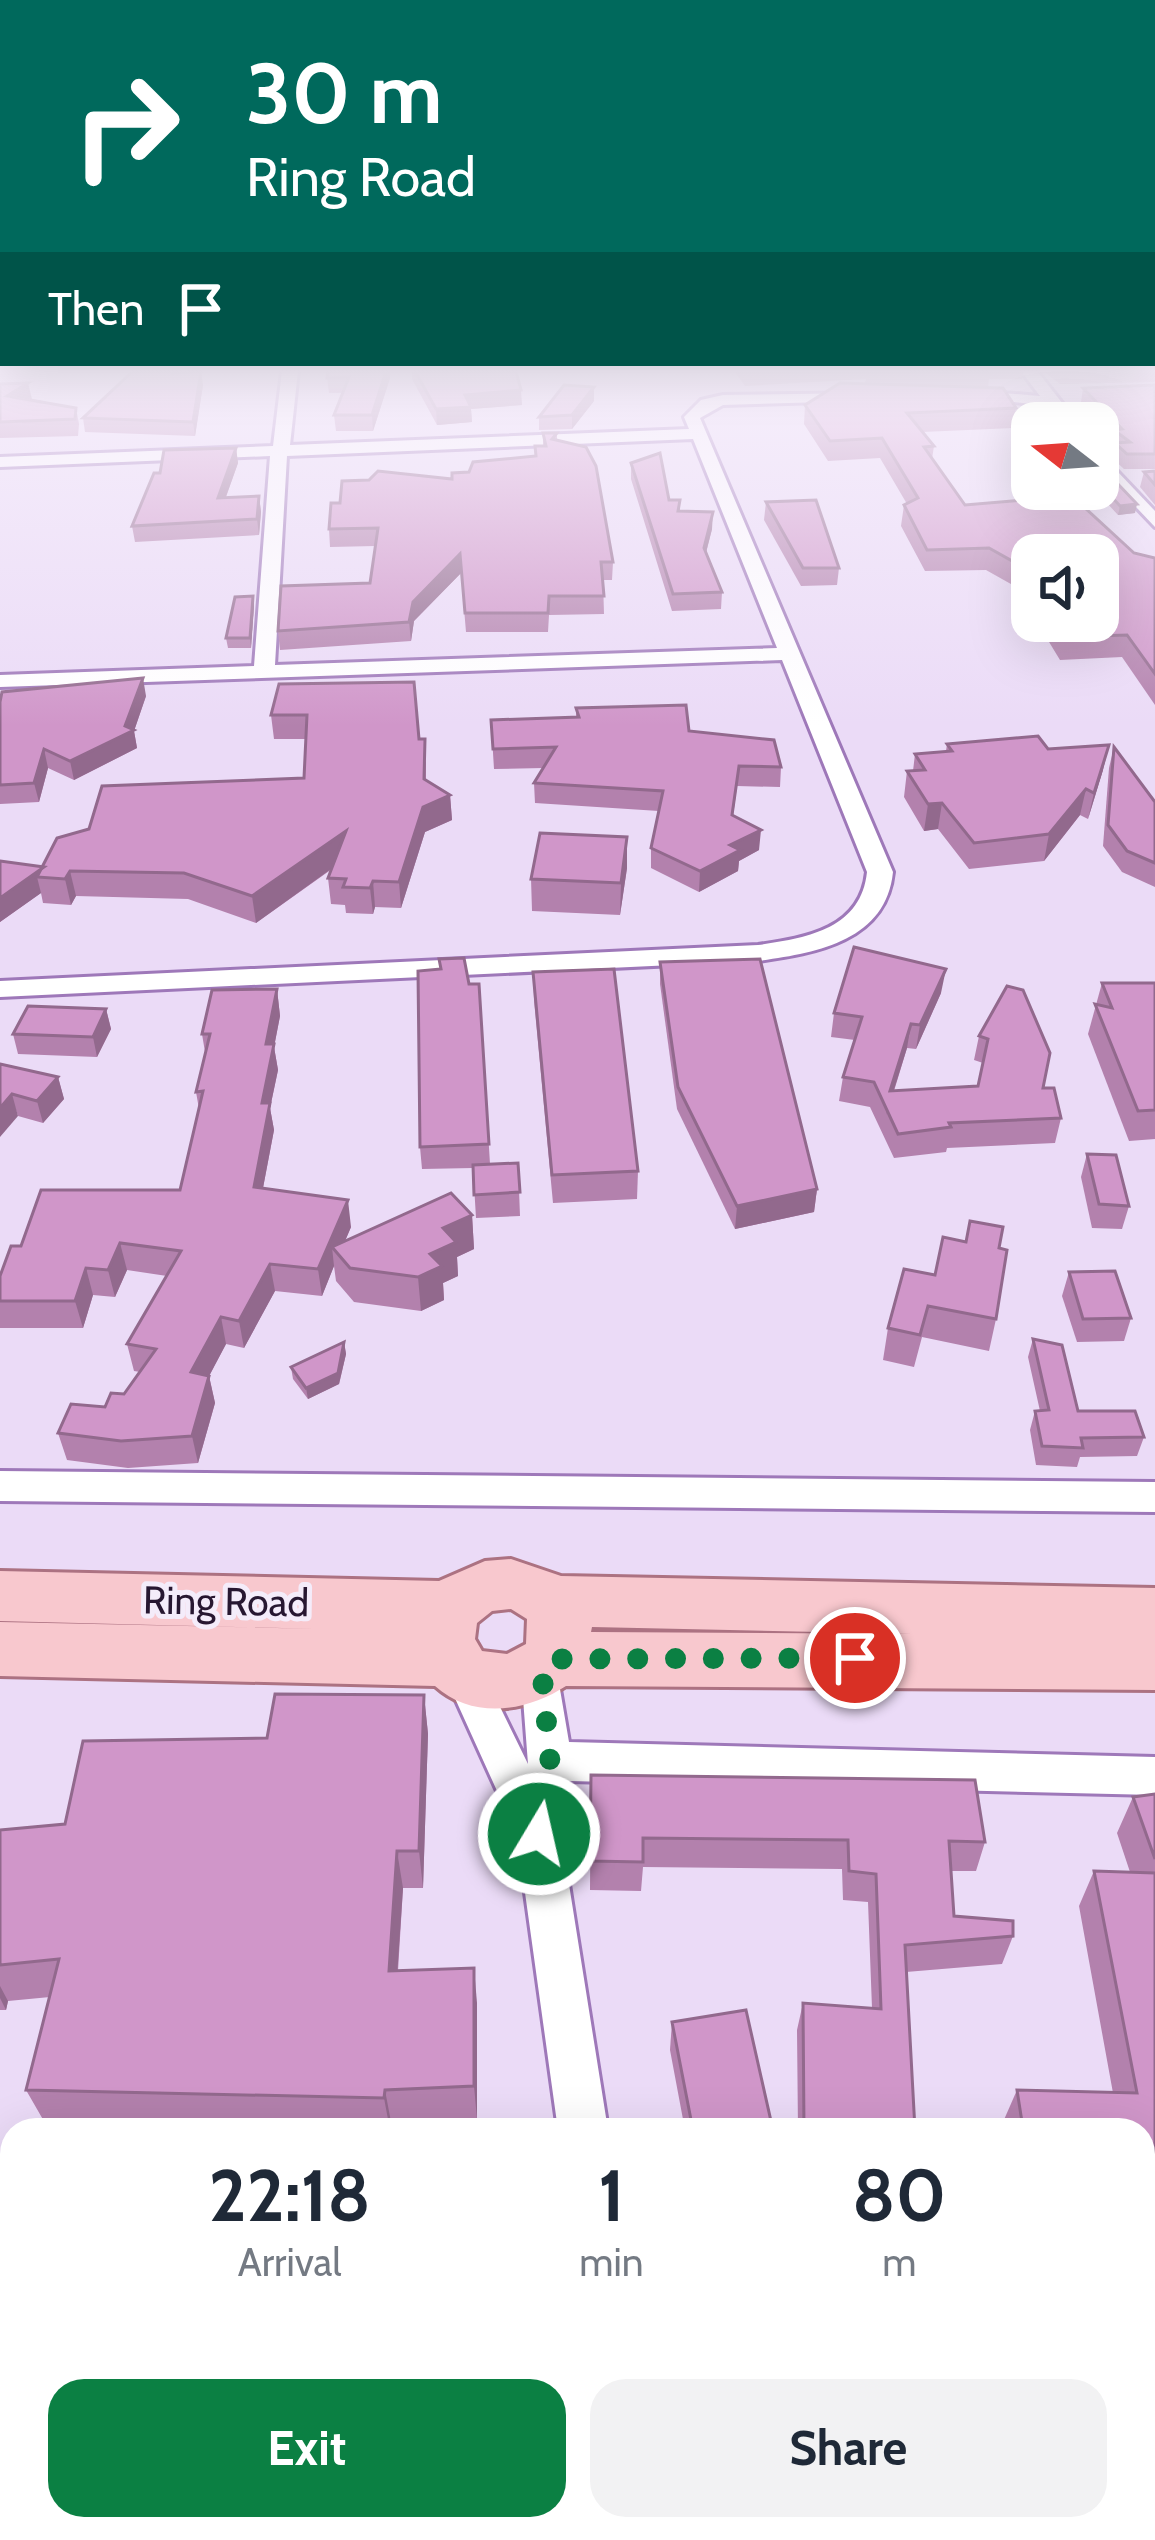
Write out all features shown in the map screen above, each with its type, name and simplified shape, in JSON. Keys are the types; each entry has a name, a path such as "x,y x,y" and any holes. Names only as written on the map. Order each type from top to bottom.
{"main road":[{"name":"Ring Road","path":"455,1646 473,1589 500,1582 529,1586 549,1644"},
{"name":"Ring Road","path":"0,1596 455,1646 489,1684 517,1683 549,1644 1155,1614"},
{"name":"Ring Road","path":"549,1644 1155,1663"},
{"name":"Ring Road","path":"0,1649 455,1646"}],"street":[{"path":"264,672 276,490"},
{"path":"0,989 758,953 830,937 872,907 881,892 880,872 722,490"},
{"path":"1134,490 1155,522"},
{"path":"0,681 786,653"},
{"path":"0,1486 1155,1497"},
{"path":"539,1834 550,1761 549,1644"},
{"path":"455,1646 539,1834 581,2118"},
{"path":"550,1761 1155,1776"}],"building":[{"path":"147,490 221,490 218,498 259,496 257,519 132,526"},
{"path":"341,490 600,490 613,562 601,562 604,596 549,596 548,613 465,613 460,554 413,602 409,622 278,631 281,586 370,583 378,528 329,529 331,503 340,503"},
{"path":"640,490 667,490 669,500 680,500 678,511 713,512 704,548 722,592 673,594"},
{"path":"913,490 954,490 965,505 1011,501 1011,510 1087,510 1113,534 1011,534 1011,560 989,548 927,550 904,505 918,498"},
{"path":"1119,490 1123,490 1137,504 1120,506"},
{"path":"816,500 839,568 803,568 766,502"},
{"path":"1119,539 1134,553 1155,558 1155,674 1127,635 1119,635"},
{"path":"253,596 250,638 226,638 235,597"},
{"path":"143,678 125,726 134,730 70,761 44,749 34,783 0,785 2,692"},
{"path":"414,682 419,739 425,739 424,779 450,795 423,807 399,882 343,887 346,879 328,878 346,831 252,896 184,873 70,871 65,879 37,877 57,838 89,829 102,786 304,778 307,715 271,715 279,684"},
{"path":"686,705 689,731 774,740 781,767 739,766 732,815 761,830 730,845 740,850 700,871 651,848 663,791 534,783 556,747 493,749 491,720 579,717 576,708"},
{"path":"1038,736 1048,749 1109,745 1094,793 1086,789 1049,834 974,843 942,803 928,804 907,771 925,770 915,754 952,751 947,744"},
{"path":"1114,747 1155,802 1155,863 1127,851 1108,825"},
{"path":"540,833 627,837 621,883 531,879"},
{"path":"0,861 44,867 0,898"},
{"path":"854,947 946,969 920,1025 911,1024 890,1091 978,1086 988,1039 979,1036 1007,986 1023,990 1050,1053 1043,1088 1054,1088 1061,1118 949,1123 951,1127 898,1134 874,1082 843,1077 862,1017 834,1013"},
{"path":"464,958 469,984 479,984 489,1144 420,1147 418,971 441,969 439,959"},
{"path":"760,959 817,1189 737,1206 678,1087 660,962"},
{"path":"614,969 638,1171 552,1175 533,972"},
{"path":"1102,983 1155,983 1155,1110 1138,1111 1095,1004 1112,1008"},
{"path":"277,989 266,1044 274,1044 262,1103 270,1103 254,1187 348,1200 318,1269 270,1264 239,1321 221,1317 191,1372 209,1376 192,1436 121,1441 58,1433 71,1404 105,1407 111,1393 124,1394 156,1349 127,1344 181,1251 120,1243 108,1270 86,1268 75,1301 0,1301 0,1276 11,1246 21,1246 41,1190 180,1190 203,1091 196,1092 210,1034 202,1034 212,990"},
{"path":"28,1006 106,1009 93,1037 13,1034"},
{"path":"0,1064 58,1077 37,1101 12,1094 0,1108"},
{"path":"1087,1154 1116,1155 1129,1206 1099,1204"},
{"path":"518,1163 520,1192 474,1195 473,1165"},
{"path":"451,1193 472,1215 443,1228 456,1242 430,1254 442,1266 418,1277 350,1268 332,1247"},
{"path":"970,1221 1003,1227 999,1248 1007,1250 996,1319 928,1306 920,1335 888,1328 904,1269 935,1275 943,1237 966,1242"},
{"path":"1115,1271 1131,1318 1083,1319 1069,1272"},
{"path":"1033,1339 1062,1345 1078,1411 1135,1411 1144,1437 1081,1438 1083,1448 1042,1446 1035,1411 1049,1410"},
{"path":"344,1342 338,1373 306,1388 291,1367"},
{"path":"275,1694 424,1695 419,1851 397,1851 389,1971 474,1968 474,2086 385,2090 384,2098 26,2090 59,1959 0,1965 0,1830 65,1824 83,1741 267,1738"},
{"path":"591,1775 975,1780 985,1842 949,1841 954,1916 1013,1921 1013,1936 905,1945 914,2118 804,2118 803,2003 881,2009 876,1874 849,1871 848,1840 643,1838 643,1862 590,1861"},
{"path":"1155,1794 1155,1859 1133,1797"},
{"path":"1094,1871 1155,1873 1155,2118 1021,2118 1017,2090 1137,2093"},
{"path":"746,2010 770,2118 691,2118 672,2022"}],"route":[{"path":"539,1834 550,1761 542,1672 554,1659 855,1658"}]}
